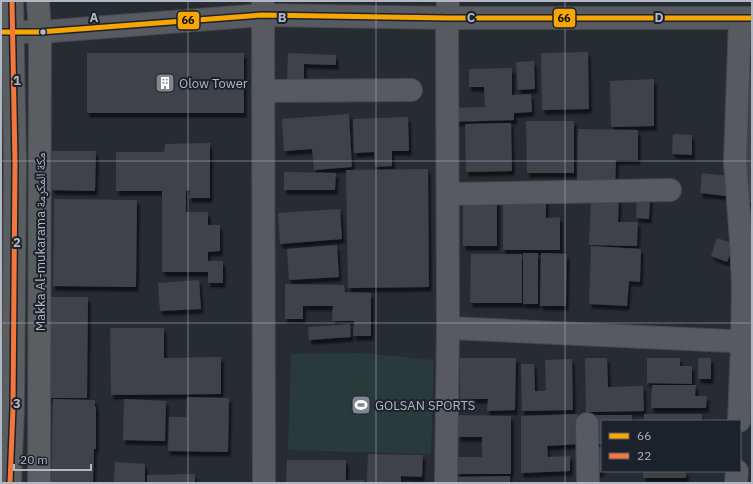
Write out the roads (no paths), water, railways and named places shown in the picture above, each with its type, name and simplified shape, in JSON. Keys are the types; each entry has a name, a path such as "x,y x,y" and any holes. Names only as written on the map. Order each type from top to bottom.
{"highway":[{"name":"Makka Al-mukarama مكة المكرمة","path":"10,483 7,408 7,32 12,1"},
{"name":"Makka Al-mukarama مكة المكرمة","path":"38,1 40,32 39,483"}],"street":[{"path":"7,32 40,32 263,8 495,10 746,18 735,162 741,241 742,286 747,342 739,420"},
{"path":"263,8 264,483"},
{"path":"446,483 448,328 447,10"},
{"path":"263,91 411,90"},
{"path":"448,194 670,190"},
{"path":"448,328 747,342"},
{"path":"587,424 588,483"},
{"path":"736,483 737,472"}],"place":[{"name":"Olow Tower","path":"165,83"},
{"name":"GOLSAN SPORTS","path":"361,405"}]}
